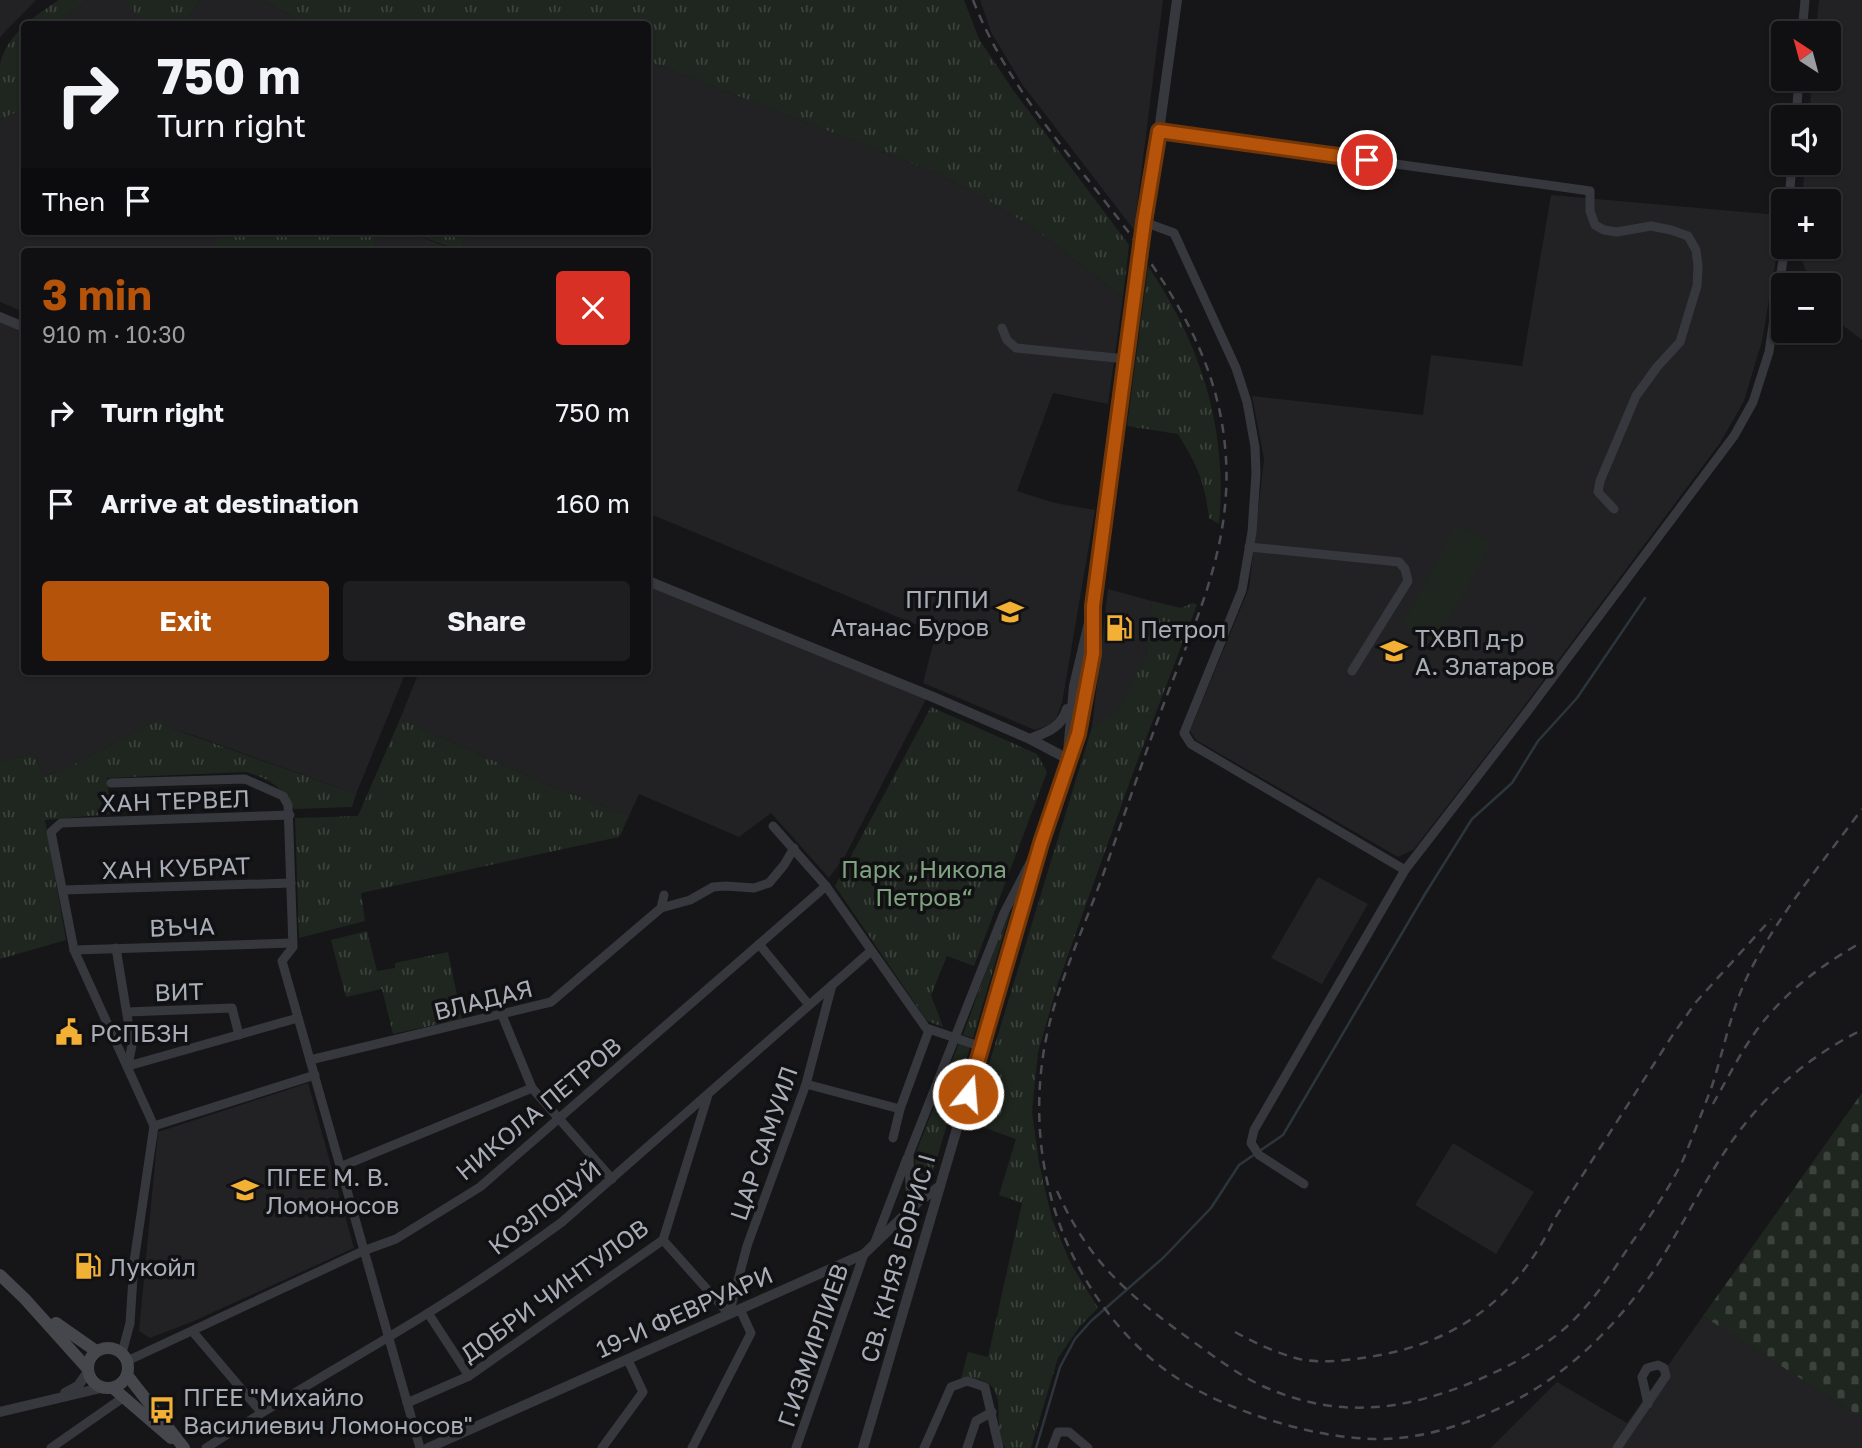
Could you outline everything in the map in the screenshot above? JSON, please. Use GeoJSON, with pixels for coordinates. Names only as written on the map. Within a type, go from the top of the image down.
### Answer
{"type":"FeatureCollection","features":[{"type":"Feature","properties":{"kind":"main road"},"geometry":{"type":"LineString","coordinates":[[0,1275],[25,1299],[87,1370],[94,1384],[124,1397],[183,1448]]}},
{"type":"Feature","properties":{"kind":"main road"},"geometry":{"type":"LineString","coordinates":[[25,1299],[96,1351]]}},
{"type":"Feature","properties":{"kind":"main road"},"geometry":{"type":"LineString","coordinates":[[87,1370],[89,1359],[102,1348],[113,1348],[125,1357],[127,1375],[183,1448]]}},
{"type":"Feature","properties":{"kind":"main road"},"geometry":{"type":"LineString","coordinates":[[107,1388],[122,1383],[127,1375]]}},
{"type":"Feature","properties":{"kind":"street","name":"СВ. КНЯЗ БОРИС I"},"geometry":{"type":"LineString","coordinates":[[1068,759],[1068,733],[1074,686],[1093,606],[1144,222],[1177,0]]}},
{"type":"Feature","properties":{"kind":"street"},"geometry":{"type":"LineString","coordinates":[[1803,21],[1805,0]]}},
{"type":"Feature","properties":{"kind":"street"},"geometry":{"type":"LineString","coordinates":[[1159,131],[1590,191],[1590,211],[1595,225],[1604,230],[1617,232],[1651,226],[1688,236],[1696,250],[1697,286],[1680,342],[1636,396],[1600,481],[1598,492],[1614,509]]}},
{"type":"Feature","properties":{"kind":"street"},"geometry":{"type":"LineString","coordinates":[[1144,222],[1174,233],[1236,368],[1247,402],[1255,447],[1256,473],[1250,547],[1242,590],[1184,733],[1191,744],[1405,870]]}},
{"type":"Feature","properties":{"kind":"street"},"geometry":{"type":"LineString","coordinates":[[1304,1184],[1259,1155],[1251,1143],[1254,1130],[1405,870],[1734,436],[1753,402],[1769,352],[1783,259]]}},
{"type":"Feature","properties":{"kind":"street"},"geometry":{"type":"LineString","coordinates":[[0,317],[21,326]]}},
{"type":"Feature","properties":{"kind":"street"},"geometry":{"type":"LineString","coordinates":[[1002,328],[1007,340],[1016,348],[1126,359]]}},
{"type":"Feature","properties":{"kind":"street"},"geometry":{"type":"LineString","coordinates":[[1250,547],[1399,562],[1405,569],[1408,581],[1352,671]]}},
{"type":"Feature","properties":{"kind":"street"},"geometry":{"type":"LineString","coordinates":[[651,582],[1030,739],[1068,759]]}},
{"type":"Feature","properties":{"kind":"street","name":"СВ. КНЯЗ БОРИС I"},"geometry":{"type":"LineString","coordinates":[[863,1448],[1041,843],[1078,734],[1093,654],[1093,606]]}},
{"type":"Feature","properties":{"kind":"street"},"geometry":{"type":"LineString","coordinates":[[1030,739],[1060,723],[1074,686]]}},
{"type":"Feature","properties":{"kind":"street"},"geometry":{"type":"LineString","coordinates":[[111,783],[245,779],[282,796],[290,815],[293,947],[282,961],[420,1448]]}},
{"type":"Feature","properties":{"kind":"street","name":"ХАН ТЕРВЕЛ"},"geometry":{"type":"LineString","coordinates":[[63,890],[51,832],[61,823],[290,815]]}},
{"type":"Feature","properties":{"kind":"street"},"geometry":{"type":"LineString","coordinates":[[773,826],[826,886],[929,1030],[982,1047]]}},
{"type":"Feature","properties":{"kind":"street"},"geometry":{"type":"LineString","coordinates":[[876,1242],[1004,913],[1041,843]]}},
{"type":"Feature","properties":{"kind":"street"},"geometry":{"type":"LineString","coordinates":[[664,895],[661,908],[690,900],[713,887],[754,888],[768,883],[784,865],[794,848]]}},
{"type":"Feature","properties":{"kind":"street","name":"ХАН КУБРАТ"},"geometry":{"type":"LineString","coordinates":[[63,890],[291,883]]}},
{"type":"Feature","properties":{"kind":"street","name":"НИКОЛА ПЕТРОВ"},"geometry":{"type":"LineString","coordinates":[[125,1357],[193,1332],[363,1251],[396,1239],[480,1187],[826,886]]}},
{"type":"Feature","properties":{"kind":"street"},"geometry":{"type":"LineString","coordinates":[[63,890],[74,950],[154,1126],[134,1262],[125,1357]]}},
{"type":"Feature","properties":{"kind":"street","name":"ВЛАДАЯ"},"geometry":{"type":"LineString","coordinates":[[310,1060],[551,1002],[661,908]]}},
{"type":"Feature","properties":{"kind":"street","name":"ВЪЧА"},"geometry":{"type":"LineString","coordinates":[[74,950],[292,943]]}},
{"type":"Feature","properties":{"kind":"street"},"geometry":{"type":"LineString","coordinates":[[759,944],[808,1005]]}},
{"type":"Feature","properties":{"kind":"street"},"geometry":{"type":"LineString","coordinates":[[117,948],[132,1045],[128,1066]]}},
{"type":"Feature","properties":{"kind":"street","name":"КОЗЛОДУЙ"},"geometry":{"type":"LineString","coordinates":[[206,1448],[261,1412],[428,1313],[507,1262],[562,1222],[871,950]]}},
{"type":"Feature","properties":{"kind":"street","name":"ЦАР САМУИЛ"},"geometry":{"type":"LineString","coordinates":[[692,1448],[751,1333],[735,1312],[747,1246],[806,1084],[833,984]]}},
{"type":"Feature","properties":{"kind":"street","name":"ВИТ"},"geometry":{"type":"LineString","coordinates":[[127,1012],[232,1008],[239,1035]]}},
{"type":"Feature","properties":{"kind":"street"},"geometry":{"type":"LineString","coordinates":[[502,1015],[532,1088],[612,1179]]}},
{"type":"Feature","properties":{"kind":"street"},"geometry":{"type":"LineString","coordinates":[[128,1066],[298,1018]]}},
{"type":"Feature","properties":{"kind":"street"},"geometry":{"type":"LineString","coordinates":[[893,1138],[900,1108],[929,1030]]}},
{"type":"Feature","properties":{"kind":"street"},"geometry":{"type":"LineString","coordinates":[[154,1126],[315,1075]]}},
{"type":"Feature","properties":{"kind":"street"},"geometry":{"type":"LineString","coordinates":[[806,1084],[900,1108]]}},
{"type":"Feature","properties":{"kind":"street"},"geometry":{"type":"LineString","coordinates":[[340,1167],[532,1088]]}},
{"type":"Feature","properties":{"kind":"street","name":"ДОБРИ ЧИНТУЛОВ"},"geometry":{"type":"LineString","coordinates":[[407,1403],[469,1376],[663,1240],[709,1094]]}},
{"type":"Feature","properties":{"kind":"street"},"geometry":{"type":"LineString","coordinates":[[909,1154],[910,1188],[918,1202]]}},
{"type":"Feature","properties":{"kind":"street","name":"19-И ФЕВРУАРИ"},"geometry":{"type":"LineString","coordinates":[[436,1446],[864,1254],[918,1202],[940,1186]]}},
{"type":"Feature","properties":{"kind":"street"},"geometry":{"type":"LineString","coordinates":[[663,1240],[735,1312]]}},
{"type":"Feature","properties":{"kind":"street","name":"Г.ИЗМИРЛИЕВ"},"geometry":{"type":"LineString","coordinates":[[796,1448],[864,1254]]}},
{"type":"Feature","properties":{"kind":"street"},"geometry":{"type":"LineString","coordinates":[[428,1313],[469,1376]]}},
{"type":"Feature","properties":{"kind":"street"},"geometry":{"type":"LineString","coordinates":[[193,1332],[261,1412]]}},
{"type":"Feature","properties":{"kind":"street"},"geometry":{"type":"LineString","coordinates":[[602,1448],[643,1392],[628,1360]]}},
{"type":"Feature","properties":{"kind":"street"},"geometry":{"type":"LineString","coordinates":[[59,1396],[78,1385],[87,1370]]}},
{"type":"Feature","properties":{"kind":"street"},"geometry":{"type":"LineString","coordinates":[[924,1448],[951,1387],[967,1381],[985,1387],[999,1448]]}},
{"type":"Feature","properties":{"kind":"street"},"geometry":{"type":"LineString","coordinates":[[0,1412],[59,1396],[107,1388]]}},
{"type":"Feature","properties":{"kind":"street"},"geometry":{"type":"LineString","coordinates":[[51,1448],[124,1397]]}},
{"type":"Feature","properties":{"kind":"street"},"geometry":{"type":"LineString","coordinates":[[1617,1448],[1648,1404]]}},
{"type":"Feature","properties":{"kind":"street"},"geometry":{"type":"LineString","coordinates":[[967,1448],[976,1421],[992,1412]]}},
{"type":"Feature","properties":{"kind":"street"},"geometry":{"type":"LineString","coordinates":[[1052,1448],[1058,1432],[1069,1432],[1088,1448]]}},
{"type":"Feature","properties":{"kind":"shaded area"},"geometry":{"type":"Polygon","coordinates":[[[0,0],[36,0],[0,37],[0,0]]]}},
{"type":"Feature","properties":{"kind":"shaded area"},"geometry":{"type":"Polygon","coordinates":[[[88,0],[125,0],[140,21],[59,21],[88,0]]]}},
{"type":"Feature","properties":{"kind":"shaded area"},"geometry":{"type":"Polygon","coordinates":[[[199,0],[262,0],[301,21],[186,21],[199,0]]]}},
{"type":"Feature","properties":{"kind":"shaded area"},"geometry":{"type":"Polygon","coordinates":[[[980,0],[1163,0],[1134,230],[1022,84],[991,32],[980,0]]]}},
{"type":"Feature","properties":{"kind":"shaded area"},"geometry":{"type":"Polygon","coordinates":[[[1819,0],[1862,0],[1862,340],[1841,324],[1841,273],[1807,273],[1801,259],[1841,259],[1841,189],[1803,189],[1804,175],[1841,175],[1841,105],[1810,105],[1811,91],[1841,91],[1841,21],[1817,21],[1819,0]]]}},
{"type":"Feature","properties":{"kind":"shaded area"},"geometry":{"type":"Polygon","coordinates":[[[651,62],[934,172],[983,197],[1032,227],[1123,297],[1108,404],[1053,393],[1017,491],[1055,503],[1095,510],[1062,703],[1056,719],[1035,730],[923,683],[936,633],[651,514],[651,248],[461,248],[466,235],[651,235],[651,62]]]}},
{"type":"Feature","properties":{"kind":"shaded area"},"geometry":{"type":"Polygon","coordinates":[[[21,110],[21,235],[218,235],[213,248],[21,248],[21,311],[0,302],[0,119],[21,110]]]}},
{"type":"Feature","properties":{"kind":"shaded area"},"geometry":{"type":"Polygon","coordinates":[[[1551,195],[1771,214],[1771,259],[1776,259],[1774,273],[1771,273],[1762,341],[1744,401],[1720,443],[1414,849],[1398,857],[1196,740],[1190,731],[1249,588],[1264,459],[1252,396],[1423,415],[1431,355],[1522,366],[1551,195]]]}},
{"type":"Feature","properties":{"kind":"shaded area"},"geometry":{"type":"Polygon","coordinates":[[[378,235],[417,235],[449,248],[373,248],[378,235]]]}},
{"type":"Feature","properties":{"kind":"shaded area"},"geometry":{"type":"Polygon","coordinates":[[[0,322],[21,330],[21,675],[405,675],[356,794],[198,737],[150,724],[71,766],[44,777],[34,754],[0,761],[0,322]]]}},
{"type":"Feature","properties":{"kind":"shaded area"},"geometry":{"type":"Polygon","coordinates":[[[651,587],[926,699],[845,856],[829,878],[771,813],[739,837],[639,794],[629,816],[546,784],[400,719],[418,675],[651,675],[651,587]]]}},
{"type":"Feature","properties":{"kind":"shaded area"},"geometry":{"type":"Polygon","coordinates":[[[1108,589],[1152,601],[1146,655],[1119,709],[1092,727],[1108,589]]]}},
{"type":"Feature","properties":{"kind":"shaded area"},"geometry":{"type":"Polygon","coordinates":[[[1318,877],[1368,904],[1322,984],[1271,958],[1318,877]]]}},
{"type":"Feature","properties":{"kind":"shaded area","name":"ПГЕЕ М. В. Ломоносов"},"geometry":{"type":"Polygon","coordinates":[[[308,1083],[354,1248],[194,1321],[150,1338],[139,1331],[158,1132],[308,1083]]]}},
{"type":"Feature","properties":{"kind":"shaded area"},"geometry":{"type":"Polygon","coordinates":[[[1453,1143],[1534,1192],[1496,1254],[1415,1205],[1453,1143]]]}},
{"type":"Feature","properties":{"kind":"shaded area"},"geometry":{"type":"Polygon","coordinates":[[[1703,1316],[1862,1418],[1862,1448],[1491,1448],[1557,1382],[1627,1423],[1703,1316]]]}},
{"type":"Feature","properties":{"kind":"green space"},"geometry":{"type":"Polygon","coordinates":[[[59,0],[88,0],[59,21],[30,21],[59,0]]]}},
{"type":"Feature","properties":{"kind":"green space"},"geometry":{"type":"Polygon","coordinates":[[[125,0],[199,0],[186,21],[140,21],[125,0]]]}},
{"type":"Feature","properties":{"kind":"green space"},"geometry":{"type":"Polygon","coordinates":[[[262,0],[964,0],[979,39],[1013,90],[1129,245],[1123,297],[1032,227],[983,197],[934,172],[651,62],[651,21],[301,21],[262,0]]]}},
{"type":"Feature","properties":{"kind":"green space"},"geometry":{"type":"Polygon","coordinates":[[[21,29],[21,110],[0,119],[0,64],[9,43],[21,29]]]}},
{"type":"Feature","properties":{"kind":"green space"},"geometry":{"type":"Polygon","coordinates":[[[218,235],[378,235],[373,248],[213,248],[218,235]]]}},
{"type":"Feature","properties":{"kind":"green space"},"geometry":{"type":"Polygon","coordinates":[[[418,235],[466,235],[461,248],[452,248],[418,235]]]}},
{"type":"Feature","properties":{"kind":"green space"},"geometry":{"type":"Polygon","coordinates":[[[1148,266],[1183,326],[1207,389],[1219,454],[1219,524],[1209,518],[1199,474],[1178,434],[1127,426],[1148,266]]]}},
{"type":"Feature","properties":{"kind":"green space"},"geometry":{"type":"Polygon","coordinates":[[[1457,525],[1492,542],[1436,643],[1402,625],[1457,525]]]}},
{"type":"Feature","properties":{"kind":"green space"},"geometry":{"type":"Polygon","coordinates":[[[1152,601],[1181,608],[1193,603],[1197,605],[1134,770],[1058,983],[1038,1052],[1032,1112],[1039,1163],[1052,1219],[1071,1264],[1098,1308],[1080,1326],[1058,1358],[1031,1448],[1006,1448],[1001,1438],[996,1393],[990,1385],[979,1379],[961,1378],[968,1352],[988,1357],[1022,1203],[999,1195],[1016,1139],[971,1123],[1092,727],[1119,709],[1146,655],[1152,601]]]}},
{"type":"Feature","properties":{"kind":"green space","name":"Парк „Никола Петров“"},"geometry":{"type":"Polygon","coordinates":[[[931,707],[1037,754],[1047,772],[974,966],[947,956],[931,995],[943,1027],[927,1021],[835,886],[931,707]]]}},
{"type":"Feature","properties":{"kind":"green space"},"geometry":{"type":"Polygon","coordinates":[[[400,719],[546,784],[629,816],[619,837],[361,893],[365,921],[299,938],[295,818],[358,816],[400,719]]]}},
{"type":"Feature","properties":{"kind":"green space"},"geometry":{"type":"Polygon","coordinates":[[[163,721],[165,726],[356,794],[352,807],[294,809],[274,785],[246,772],[107,778],[111,814],[45,820],[66,940],[0,959],[0,761],[34,754],[44,777],[71,766],[150,724],[163,721]]]}},
{"type":"Feature","properties":{"kind":"green space"},"geometry":{"type":"Polygon","coordinates":[[[1007,913],[1010,913],[973,1038],[963,1035],[1007,913]]]}},
{"type":"Feature","properties":{"kind":"green space"},"geometry":{"type":"Polygon","coordinates":[[[367,931],[377,971],[395,968],[395,963],[448,952],[462,1019],[393,1034],[382,989],[346,997],[331,940],[367,931]]]}},
{"type":"Feature","properties":{"kind":"green space"},"geometry":{"type":"Polygon","coordinates":[[[959,1043],[970,1047],[931,1178],[919,1190],[916,1186],[915,1155],[959,1043]]]}},
{"type":"Feature","properties":{"kind":"green space"},"geometry":{"type":"Polygon","coordinates":[[[1862,1093],[1862,1418],[1703,1316],[1862,1093]]]}},
{"type":"Feature","properties":{"kind":"waterway"},"geometry":{"type":"LineString","coordinates":[[1036,1448],[1060,1367],[1075,1339],[1091,1321],[1163,1258],[1211,1208],[1239,1165],[1283,1135],[1472,819],[1512,783],[1538,741],[1577,698],[1645,598]]}},
{"type":"Feature","properties":{"kind":"railway"},"geometry":{"type":"LineString","coordinates":[[973,0],[1001,58],[1036,112],[1154,268],[1187,323],[1212,382],[1225,446],[1225,511],[1212,571],[1193,630],[1054,1007],[1041,1075],[1041,1144],[1055,1212],[1083,1275],[1119,1327],[1165,1370],[1182,1382],[1246,1412],[1297,1428],[1349,1437],[1399,1438],[1434,1432],[1480,1417],[1537,1388],[1558,1374],[1596,1341],[1646,1282],[1708,1178],[1749,1119],[1773,1092],[1801,1068],[1862,1030]]}},
{"type":"Feature","properties":{"kind":"railway"},"geometry":{"type":"LineString","coordinates":[[1057,1191],[1084,1240],[1114,1278],[1172,1326],[1248,1379],[1267,1388],[1321,1404],[1374,1407],[1427,1398],[1491,1374],[1534,1351],[1573,1320],[1591,1301],[1657,1205],[1683,1160],[1712,1086],[1732,1016],[1748,975],[1787,910],[1862,809]]}},
{"type":"Feature","properties":{"kind":"railway"},"geometry":{"type":"LineString","coordinates":[[1235,1332],[1299,1359],[1339,1361],[1395,1352],[1425,1343],[1478,1314],[1522,1273],[1672,1036],[1696,1002],[1771,919]]}},
{"type":"Feature","properties":{"kind":"railway"},"geometry":{"type":"LineString","coordinates":[[1713,1104],[1753,1036],[1778,1005],[1812,975],[1862,942]]}},
{"type":"Feature","properties":{"kind":"place","name":"ПГЛПИ Атанас Буров"},"geometry":{"type":"Point","coordinates":[1010,612]}},
{"type":"Feature","properties":{"kind":"place","name":"Петрол"},"geometry":{"type":"Point","coordinates":[1119,628]}},
{"type":"Feature","properties":{"kind":"place","name":"ТХВП д-р А. Златаров"},"geometry":{"type":"Point","coordinates":[1394,651]}},
{"type":"Feature","properties":{"kind":"place","name":"РСПБЗН"},"geometry":{"type":"Point","coordinates":[69,1032]}},
{"type":"Feature","properties":{"kind":"place","name":"ПГЕЕ М. В. Ломоносов"},"geometry":{"type":"Point","coordinates":[245,1190]}},
{"type":"Feature","properties":{"kind":"place","name":"Лукойл"},"geometry":{"type":"Point","coordinates":[88,1266]}},
{"type":"Feature","properties":{"kind":"place","name":"ПГЕЕ \"Михайло Василиевич Ломоносов\""},"geometry":{"type":"Point","coordinates":[162,1410]}},
{"type":"Feature","properties":{"kind":"route"},"geometry":{"type":"LineString","coordinates":[[968,1094],[1041,843],[1078,734],[1093,654],[1093,606],[1144,222],[1159,131],[1367,160]]}}]}
